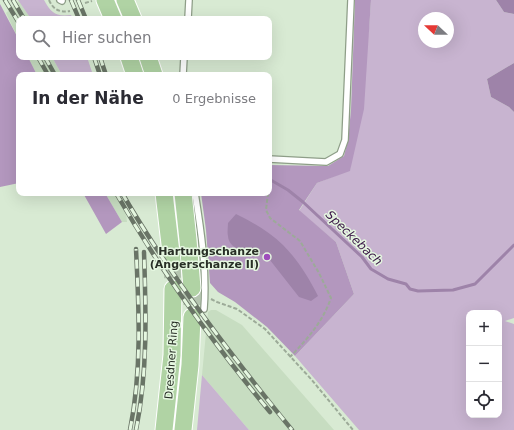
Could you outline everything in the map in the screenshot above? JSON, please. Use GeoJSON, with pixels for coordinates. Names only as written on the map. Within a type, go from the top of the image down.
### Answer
{"type":"FeatureCollection","features":[{"type":"Feature","properties":{"kind":"main road"},"geometry":{"type":"LineString","coordinates":[[105,0],[112,16]]}},
{"type":"Feature","properties":{"kind":"main road"},"geometry":{"type":"LineString","coordinates":[[125,0],[132,16]]}},
{"type":"Feature","properties":{"kind":"main road"},"geometry":{"type":"LineString","coordinates":[[130,60],[134,72]]}},
{"type":"Feature","properties":{"kind":"main road"},"geometry":{"type":"LineString","coordinates":[[149,60],[153,72]]}},
{"type":"Feature","properties":{"kind":"main road"},"geometry":{"type":"LineString","coordinates":[[164,196],[172,261]]}},
{"type":"Feature","properties":{"kind":"main road"},"geometry":{"type":"LineString","coordinates":[[183,196],[198,292]]}},
{"type":"Feature","properties":{"kind":"main road","name":"Dresdner Ring"},"geometry":{"type":"LineString","coordinates":[[164,430],[172,355],[173,289]]}},
{"type":"Feature","properties":{"kind":"main road","name":"Dresdner Ring"},"geometry":{"type":"LineString","coordinates":[[183,430],[198,313]]}},
{"type":"Feature","properties":{"kind":"lane"},"geometry":{"type":"LineString","coordinates":[[188,16],[189,0]]}},
{"type":"Feature","properties":{"kind":"lane"},"geometry":{"type":"LineString","coordinates":[[272,159],[326,162],[340,154],[345,140],[351,0]]}},
{"type":"Feature","properties":{"kind":"lane"},"geometry":{"type":"LineString","coordinates":[[183,72],[184,60]]}},
{"type":"Feature","properties":{"kind":"lane"},"geometry":{"type":"LineString","coordinates":[[195,196],[202,253],[198,292],[198,313]]}},
{"type":"Feature","properties":{"kind":"path"},"geometry":{"type":"LineString","coordinates":[[85,3],[93,0]]}},
{"type":"Feature","properties":{"kind":"path"},"geometry":{"type":"LineString","coordinates":[[268,196],[266,210],[270,218],[300,241],[319,273],[331,298],[326,313],[290,357]]}},
{"type":"Feature","properties":{"kind":"path"},"geometry":{"type":"LineString","coordinates":[[198,292],[217,302],[237,309],[265,329],[311,379],[353,430]]}},
{"type":"Feature","properties":{"kind":"shaded area"},"geometry":{"type":"Polygon","coordinates":[[[18,0],[44,0],[54,13],[58,15],[72,16],[29,16],[18,0]]]}},
{"type":"Feature","properties":{"kind":"shaded area"},"geometry":{"type":"Polygon","coordinates":[[[355,0],[371,0],[364,109],[350,171],[317,183],[299,210],[336,242],[354,294],[295,356],[267,327],[235,302],[218,292],[210,283],[206,230],[201,196],[272,196],[272,165],[328,166],[344,156],[348,140],[351,110],[355,0]]]}},
{"type":"Feature","properties":{"kind":"shaded area"},"geometry":{"type":"Polygon","coordinates":[[[371,0],[496,0],[504,12],[514,14],[514,63],[487,79],[491,97],[509,107],[514,112],[514,318],[505,321],[514,324],[514,430],[359,430],[295,356],[354,294],[336,242],[299,211],[317,183],[350,170],[369,28],[371,0]]]}},
{"type":"Feature","properties":{"kind":"shaded area"},"geometry":{"type":"Polygon","coordinates":[[[496,0],[514,0],[514,14],[504,12],[496,0]]]}},
{"type":"Feature","properties":{"kind":"shaded area"},"geometry":{"type":"Polygon","coordinates":[[[19,1],[29,16],[16,16],[16,34],[6,13],[19,1]]]}},
{"type":"Feature","properties":{"kind":"shaded area"},"geometry":{"type":"Polygon","coordinates":[[[0,4],[16,34],[16,60],[30,60],[36,72],[16,72],[16,184],[0,187],[0,4]]]}},
{"type":"Feature","properties":{"kind":"shaded area"},"geometry":{"type":"Polygon","coordinates":[[[30,60],[54,60],[60,72],[36,72],[30,60]]]}},
{"type":"Feature","properties":{"kind":"shaded area"},"geometry":{"type":"Polygon","coordinates":[[[54,60],[88,60],[92,72],[60,72],[54,60]]]}},
{"type":"Feature","properties":{"kind":"shaded area"},"geometry":{"type":"Polygon","coordinates":[[[514,63],[514,112],[509,107],[491,97],[487,79],[514,63]]]}},
{"type":"Feature","properties":{"kind":"shaded area"},"geometry":{"type":"Polygon","coordinates":[[[85,196],[107,196],[122,222],[106,234],[85,196]]]}},
{"type":"Feature","properties":{"kind":"shaded area"},"geometry":{"type":"Polygon","coordinates":[[[107,196],[124,196],[127,222],[122,222],[107,196]]]}},
{"type":"Feature","properties":{"kind":"shaded area"},"geometry":{"type":"Polygon","coordinates":[[[236,214],[267,232],[283,245],[303,269],[318,296],[311,301],[299,297],[266,255],[242,251],[237,249],[229,241],[228,223],[236,214]]]}},
{"type":"Feature","properties":{"kind":"shaded area"},"geometry":{"type":"Polygon","coordinates":[[[211,310],[216,310],[242,325],[334,430],[249,430],[202,375],[208,312],[211,310]]]}},
{"type":"Feature","properties":{"kind":"shaded area"},"geometry":{"type":"Polygon","coordinates":[[[202,375],[249,430],[197,430],[202,375]]]}},
{"type":"Feature","properties":{"kind":"waterway","name":"Speckebach"},"geometry":{"type":"LineString","coordinates":[[272,181],[288,190],[303,202],[362,257],[371,269],[388,279],[406,284],[410,289],[418,291],[453,290],[475,284],[514,245]]}},
{"type":"Feature","properties":{"kind":"tunnel"},"geometry":{"type":"LineString","coordinates":[[172,261],[173,289]]}},
{"type":"Feature","properties":{"kind":"tunnel"},"geometry":{"type":"LineString","coordinates":[[192,288],[192,317]]}},
{"type":"Feature","properties":{"kind":"railway"},"geometry":{"type":"LineString","coordinates":[[5,0],[16,18]]}},
{"type":"Feature","properties":{"kind":"railway"},"geometry":{"type":"LineString","coordinates":[[13,0],[22,16]]}},
{"type":"Feature","properties":{"kind":"railway"},"geometry":{"type":"LineString","coordinates":[[71,0],[78,16]]}},
{"type":"Feature","properties":{"kind":"railway"},"geometry":{"type":"LineString","coordinates":[[78,0],[85,16]]}},
{"type":"Feature","properties":{"kind":"railway"},"geometry":{"type":"LineString","coordinates":[[40,60],[46,72]]}},
{"type":"Feature","properties":{"kind":"railway"},"geometry":{"type":"LineString","coordinates":[[47,60],[53,72]]}},
{"type":"Feature","properties":{"kind":"railway"},"geometry":{"type":"LineString","coordinates":[[95,60],[99,72]]}},
{"type":"Feature","properties":{"kind":"railway"},"geometry":{"type":"LineString","coordinates":[[101,60],[105,72]]}},
{"type":"Feature","properties":{"kind":"railway"},"geometry":{"type":"LineString","coordinates":[[118,196],[188,306],[228,360],[270,412]]}},
{"type":"Feature","properties":{"kind":"railway"},"geometry":{"type":"LineString","coordinates":[[124,196],[161,255],[202,315],[292,430]]}},
{"type":"Feature","properties":{"kind":"railway"},"geometry":{"type":"LineString","coordinates":[[130,430],[134,407],[139,340],[136,249]]}},
{"type":"Feature","properties":{"kind":"railway"},"geometry":{"type":"LineString","coordinates":[[136,430],[143,386],[144,364],[146,319],[144,252]]}},
{"type":"Feature","properties":{"kind":"place","name":"Hartungschanze (Angerschanze II)"},"geometry":{"type":"Point","coordinates":[267,257]}}]}
